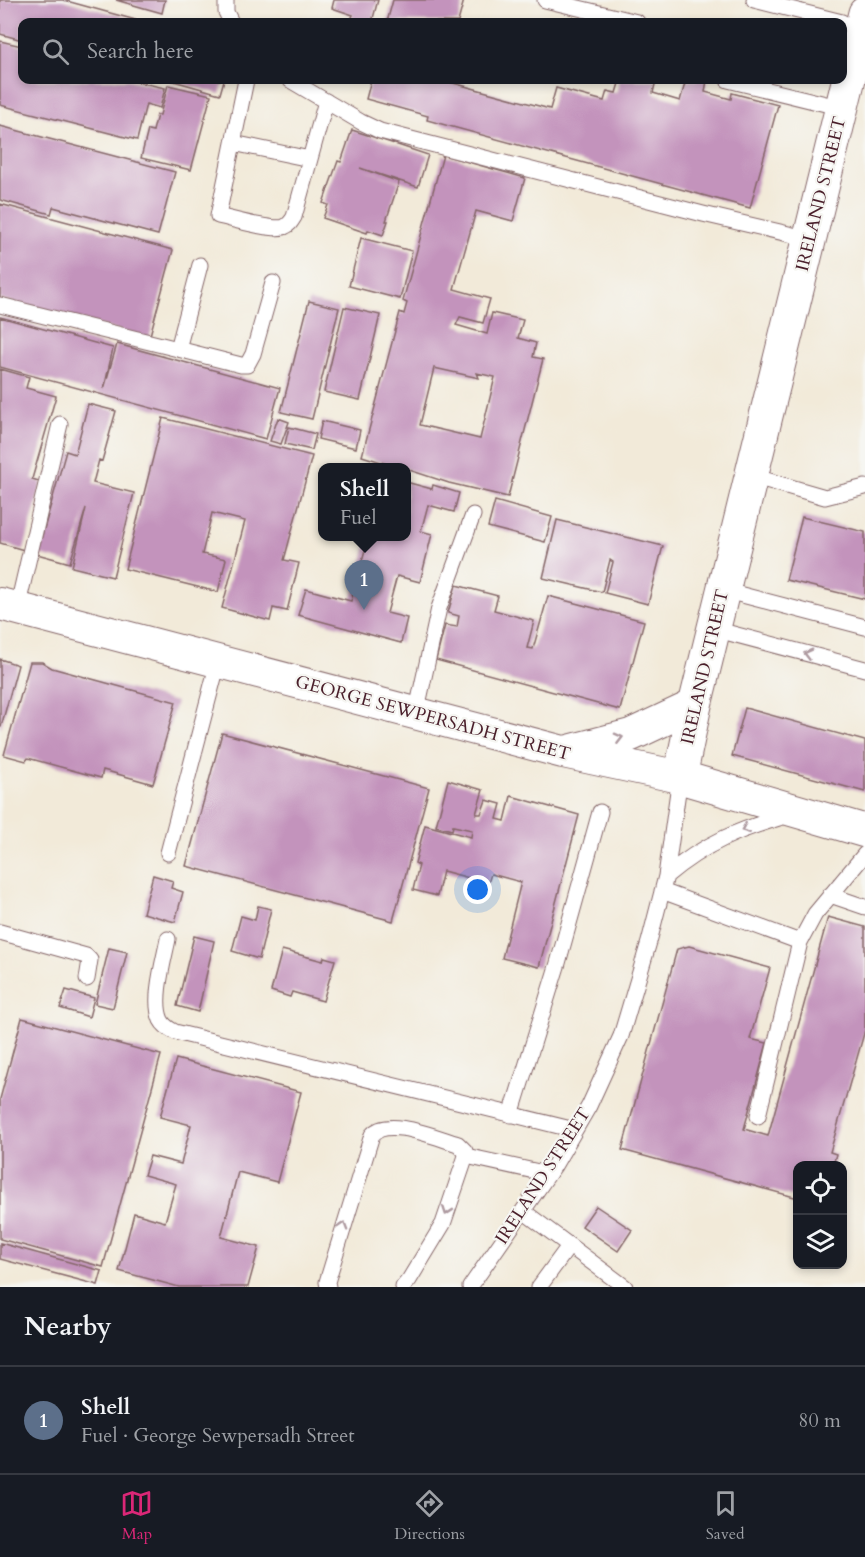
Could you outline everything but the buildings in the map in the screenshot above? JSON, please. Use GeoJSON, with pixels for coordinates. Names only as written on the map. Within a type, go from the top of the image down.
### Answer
{"type":"FeatureCollection","features":[{"type":"Feature","properties":{"kind":"street","name":"IRELAND STREET"},"geometry":{"type":"LineString","coordinates":[[680,777],[723,590],[852,75],[853,21]]}},
{"type":"Feature","properties":{"kind":"street","name":"GEORGE SEWPERSADH STREET"},"geometry":{"type":"LineString","coordinates":[[8,607],[563,752],[680,777],[865,831]]}},
{"type":"Feature","properties":{"kind":"street"},"geometry":{"type":"LineString","coordinates":[[563,752],[632,735],[695,705]]}},
{"type":"Feature","properties":{"kind":"lane"},"geometry":{"type":"LineString","coordinates":[[226,0],[226,12],[229,18]]}},
{"type":"Feature","properties":{"kind":"lane"},"geometry":{"type":"LineString","coordinates":[[545,0],[620,18]]}},
{"type":"Feature","properties":{"kind":"lane"},"geometry":{"type":"LineString","coordinates":[[754,0],[839,18]]}},
{"type":"Feature","properties":{"kind":"lane"},"geometry":{"type":"LineString","coordinates":[[245,84],[218,216],[275,228],[286,226],[294,217],[326,100]]}},
{"type":"Feature","properties":{"kind":"lane"},"geometry":{"type":"LineString","coordinates":[[297,84],[361,122],[380,130],[703,214],[810,239]]}},
{"type":"Feature","properties":{"kind":"lane"},"geometry":{"type":"LineString","coordinates":[[744,84],[842,108]]}},
{"type":"Feature","properties":{"kind":"lane"},"geometry":{"type":"LineString","coordinates":[[233,142],[310,159]]}},
{"type":"Feature","properties":{"kind":"lane"},"geometry":{"type":"LineString","coordinates":[[178,349],[200,265]]}},
{"type":"Feature","properties":{"kind":"lane"},"geometry":{"type":"LineString","coordinates":[[0,305],[241,365],[248,364],[253,354],[273,283]]}},
{"type":"Feature","properties":{"kind":"lane"},"geometry":{"type":"LineString","coordinates":[[8,607],[60,424]]}},
{"type":"Feature","properties":{"kind":"lane"},"geometry":{"type":"LineString","coordinates":[[752,476],[825,497],[865,487]]}},
{"type":"Feature","properties":{"kind":"lane"},"geometry":{"type":"LineString","coordinates":[[416,714],[439,608],[473,515]]}},
{"type":"Feature","properties":{"kind":"lane"},"geometry":{"type":"LineString","coordinates":[[723,590],[865,627]]}},
{"type":"Feature","properties":{"kind":"lane"},"geometry":{"type":"LineString","coordinates":[[714,629],[865,669]]}},
{"type":"Feature","properties":{"kind":"lane"},"geometry":{"type":"LineString","coordinates":[[168,852],[218,662]]}},
{"type":"Feature","properties":{"kind":"lane","name":"IRELAND STREET"},"geometry":{"type":"LineString","coordinates":[[470,1287],[548,1174],[575,1130],[589,1106],[621,1036],[664,883],[680,777]]}},
{"type":"Feature","properties":{"kind":"lane"},"geometry":{"type":"LineString","coordinates":[[511,1115],[558,963],[600,812]]}},
{"type":"Feature","properties":{"kind":"lane"},"geometry":{"type":"LineString","coordinates":[[800,812],[747,827],[705,847],[664,883],[800,942]]}},
{"type":"Feature","properties":{"kind":"lane"},"geometry":{"type":"LineString","coordinates":[[758,1116],[800,942],[815,914],[865,854]]}},
{"type":"Feature","properties":{"kind":"lane"},"geometry":{"type":"LineString","coordinates":[[830,895],[865,907]]}},
{"type":"Feature","properties":{"kind":"lane"},"geometry":{"type":"LineString","coordinates":[[0,932],[86,956],[91,964],[87,979]]}},
{"type":"Feature","properties":{"kind":"lane"},"geometry":{"type":"LineString","coordinates":[[168,939],[159,991],[159,1005],[160,1018],[165,1027],[175,1032],[575,1130]]}},
{"type":"Feature","properties":{"kind":"lane"},"geometry":{"type":"LineString","coordinates":[[328,1287],[327,1282],[339,1239],[372,1135],[377,1129],[385,1126],[399,1127],[458,1144],[465,1151],[466,1156],[443,1224],[403,1287]]}},
{"type":"Feature","properties":{"kind":"lane"},"geometry":{"type":"LineString","coordinates":[[466,1156],[548,1174]]}},
{"type":"Feature","properties":{"kind":"lane"},"geometry":{"type":"LineString","coordinates":[[523,1211],[625,1287]]}},
{"type":"Feature","properties":{"kind":"lane"},"geometry":{"type":"LineString","coordinates":[[539,1287],[569,1246]]}},
{"type":"Feature","properties":{"kind":"place","name":"Shell"},"geometry":{"type":"Point","coordinates":[364,610]}}]}
